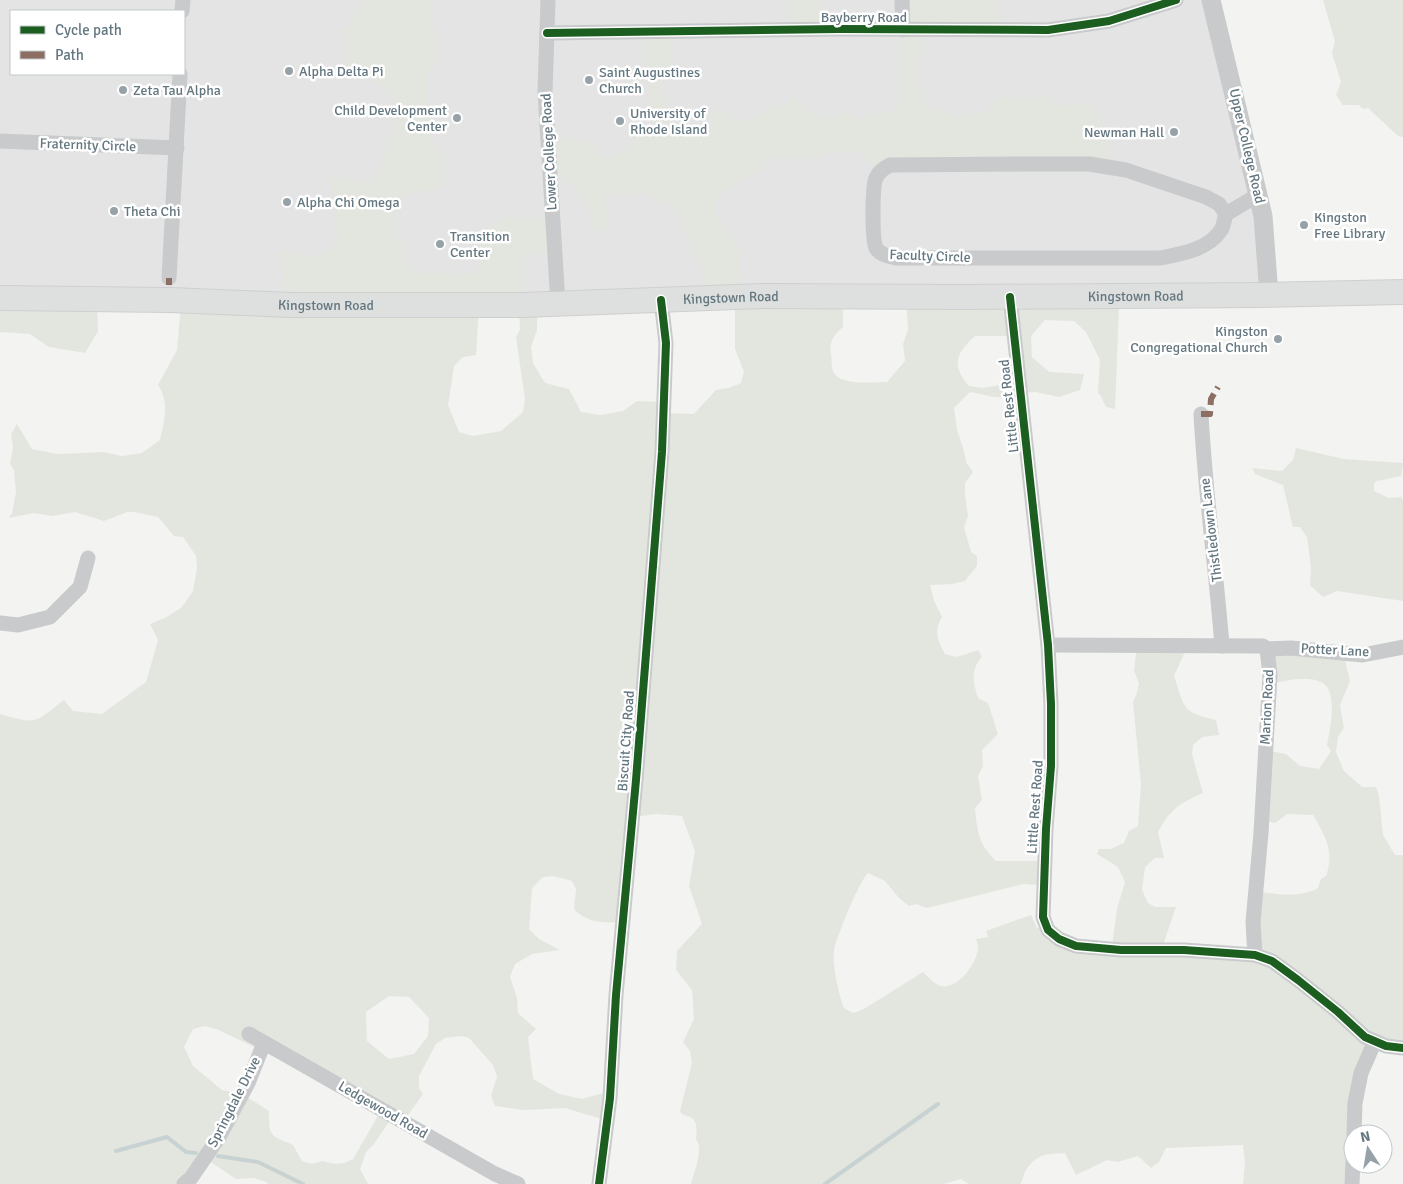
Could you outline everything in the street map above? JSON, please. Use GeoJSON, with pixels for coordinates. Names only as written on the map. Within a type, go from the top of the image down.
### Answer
{"type":"FeatureCollection","features":[{"type":"Feature","properties":{"kind":"main road","name":"Kingstown Road"},"geometry":{"type":"LineString","coordinates":[[0,298],[170,300],[293,305],[558,304],[763,296],[1010,297],[1403,292]]}},
{"type":"Feature","properties":{"kind":"street","name":"Lower College Road"},"geometry":{"type":"LineString","coordinates":[[548,0],[545,92],[558,304]]}},
{"type":"Feature","properties":{"kind":"street"},"geometry":{"type":"LineString","coordinates":[[902,0],[903,30]]}},
{"type":"Feature","properties":{"kind":"street","name":"Bayberry Road"},"geometry":{"type":"LineString","coordinates":[[547,33],[840,29],[1048,30],[1109,21],[1176,0]]}},
{"type":"Feature","properties":{"kind":"street","name":"Upper College Road"},"geometry":{"type":"LineString","coordinates":[[1211,0],[1263,216],[1269,295]]}},
{"type":"Feature","properties":{"kind":"street"},"geometry":{"type":"LineString","coordinates":[[169,278],[180,75]]}},
{"type":"Feature","properties":{"kind":"street","name":"Fraternity Circle"},"geometry":{"type":"LineString","coordinates":[[0,141],[176,148]]}},
{"type":"Feature","properties":{"kind":"street","name":"Faculty Circle"},"geometry":{"type":"LineString","coordinates":[[1089,164],[1126,170],[1206,197],[1219,204],[1226,214],[1221,229],[1210,241],[1200,248],[1160,258],[896,258],[883,255],[876,249],[874,239],[874,184],[882,169],[890,165],[1089,164]]}},
{"type":"Feature","properties":{"kind":"street"},"geometry":{"type":"LineString","coordinates":[[1226,214],[1258,195]]}},
{"type":"Feature","properties":{"kind":"street","name":"Little Rest Road"},"geometry":{"type":"LineString","coordinates":[[1010,297],[1048,645],[1051,704],[1051,766],[1043,917],[1048,930],[1059,940],[1076,946],[1121,950],[1184,950],[1255,955],[1272,961],[1338,1012],[1365,1037],[1386,1046],[1403,1048]]}},
{"type":"Feature","properties":{"kind":"street","name":"Biscuit City Road"},"geometry":{"type":"LineString","coordinates":[[599,1184],[610,1098],[617,986],[636,780],[662,452],[666,343],[661,300]]}},
{"type":"Feature","properties":{"kind":"street","name":"Thistledown Lane"},"geometry":{"type":"LineString","coordinates":[[1201,414],[1204,473],[1217,580],[1222,646]]}},
{"type":"Feature","properties":{"kind":"street"},"geometry":{"type":"LineString","coordinates":[[0,623],[18,625],[50,617],[80,587],[88,558]]}},
{"type":"Feature","properties":{"kind":"street","name":"Marion Road"},"geometry":{"type":"LineString","coordinates":[[1048,645],[1263,646],[1267,649],[1270,675],[1261,833],[1253,922],[1255,955]]}},
{"type":"Feature","properties":{"kind":"street","name":"Potter Lane"},"geometry":{"type":"LineString","coordinates":[[1267,649],[1291,648],[1364,655],[1403,648]]}},
{"type":"Feature","properties":{"kind":"street","name":"Ledgewood Road"},"geometry":{"type":"LineString","coordinates":[[250,1034],[495,1174],[518,1184]]}},
{"type":"Feature","properties":{"kind":"street"},"geometry":{"type":"LineString","coordinates":[[1354,1124],[1355,1103],[1361,1073],[1375,1041]]}},
{"type":"Feature","properties":{"kind":"street","name":"Springdale Drive"},"geometry":{"type":"LineString","coordinates":[[184,1184],[191,1178],[219,1137],[248,1082],[264,1043]]}},
{"type":"Feature","properties":{"kind":"shaded area","name":"University of Rhode Island"},"geometry":{"type":"Polygon","coordinates":[[[0,0],[1211,0],[1269,295],[764,298],[0,298],[0,0]]]}},
{"type":"Feature","properties":{"kind":"shaded area"},"geometry":{"type":"Polygon","coordinates":[[[362,0],[430,0],[434,28],[435,63],[427,71],[428,121],[434,144],[442,155],[442,190],[416,191],[400,198],[394,230],[399,241],[404,245],[407,265],[415,273],[471,274],[480,266],[480,243],[489,234],[490,223],[507,216],[522,221],[551,216],[553,250],[526,258],[520,273],[521,305],[537,307],[537,330],[531,347],[533,363],[545,383],[569,389],[581,412],[600,415],[623,411],[637,401],[661,402],[663,413],[694,414],[716,390],[729,388],[741,383],[744,372],[735,349],[735,306],[703,301],[702,269],[689,238],[684,232],[680,212],[675,205],[658,201],[649,193],[603,196],[608,214],[607,229],[592,229],[590,212],[585,200],[577,189],[549,163],[547,140],[593,142],[599,154],[610,158],[631,150],[638,134],[654,132],[648,90],[650,84],[644,59],[645,37],[663,36],[673,41],[672,72],[660,82],[672,136],[711,130],[712,112],[726,109],[729,121],[749,121],[765,110],[785,106],[793,95],[808,112],[831,118],[847,110],[853,117],[859,118],[893,110],[904,100],[903,0],[997,0],[999,32],[920,36],[920,57],[916,70],[921,98],[931,109],[947,110],[958,117],[984,112],[992,107],[996,97],[1031,101],[1044,94],[1053,106],[1087,103],[1107,128],[1110,139],[1108,167],[893,167],[880,176],[860,150],[844,153],[833,150],[815,158],[800,155],[769,159],[762,164],[760,171],[746,174],[716,199],[716,216],[738,244],[742,300],[843,299],[843,327],[832,339],[832,367],[838,377],[851,382],[887,382],[905,361],[903,344],[908,329],[906,299],[1119,307],[1115,409],[1106,407],[1098,393],[1100,360],[1086,332],[1074,321],[1045,320],[1031,336],[1032,357],[1049,372],[1084,374],[1080,390],[1059,397],[1036,392],[1020,393],[1019,398],[994,397],[970,392],[954,408],[957,430],[966,462],[973,472],[965,483],[968,516],[964,527],[971,552],[977,556],[977,566],[965,581],[952,584],[930,585],[934,601],[942,617],[937,632],[945,654],[957,657],[978,650],[982,657],[974,671],[975,687],[978,698],[988,703],[998,734],[982,750],[983,766],[978,776],[982,800],[975,808],[982,843],[996,861],[1043,861],[1037,885],[1023,884],[927,908],[916,904],[909,906],[899,898],[885,881],[868,873],[854,898],[835,945],[834,964],[838,988],[844,1008],[853,1013],[864,1009],[923,972],[941,986],[954,984],[966,974],[975,960],[978,947],[976,939],[988,937],[986,931],[1031,915],[1037,928],[1045,927],[1056,936],[1112,947],[1117,909],[1125,882],[1118,867],[1097,854],[1099,849],[1111,849],[1124,843],[1129,831],[1138,826],[1141,784],[1133,702],[1139,683],[1134,671],[1137,645],[1188,645],[1174,676],[1180,695],[1190,711],[1216,720],[1219,735],[1202,737],[1193,745],[1192,754],[1203,793],[1176,808],[1167,817],[1158,832],[1164,858],[1155,858],[1145,867],[1142,890],[1148,903],[1155,907],[1176,907],[1162,948],[1251,954],[1256,892],[1295,894],[1310,891],[1318,888],[1321,879],[1326,876],[1329,867],[1329,851],[1325,837],[1313,815],[1287,814],[1275,823],[1261,820],[1265,750],[1286,754],[1300,766],[1319,769],[1331,751],[1327,745],[1332,701],[1327,686],[1321,682],[1309,679],[1296,679],[1270,684],[1267,648],[1343,652],[1350,681],[1340,705],[1344,728],[1338,737],[1336,752],[1344,771],[1362,787],[1376,787],[1379,796],[1383,835],[1395,855],[1403,855],[1403,1047],[1377,1042],[1354,1101],[1353,1124],[1343,1124],[1343,1174],[1350,1174],[1350,1184],[1243,1184],[1245,1162],[1243,1145],[1166,1148],[1159,1162],[1151,1168],[1138,1156],[1118,1162],[1107,1160],[1076,1175],[1065,1153],[1048,1154],[1039,1157],[1030,1164],[1020,1184],[969,1184],[961,1179],[944,1184],[691,1184],[699,1154],[696,1125],[694,1120],[680,1111],[692,1063],[690,1051],[683,1042],[694,1019],[692,990],[676,970],[677,951],[702,924],[689,886],[695,851],[682,816],[657,814],[633,817],[620,922],[601,922],[584,917],[574,909],[576,889],[572,881],[553,876],[543,877],[532,888],[529,929],[539,939],[560,950],[532,954],[515,964],[510,977],[517,998],[518,1013],[536,1029],[528,1037],[533,1079],[559,1094],[582,1099],[610,1091],[605,1120],[565,1108],[524,1110],[495,1106],[491,1096],[497,1077],[493,1065],[469,1038],[462,1036],[445,1038],[436,1044],[419,1076],[419,1088],[423,1094],[406,1118],[393,1116],[374,1144],[366,1152],[360,1169],[368,1184],[268,1184],[254,1178],[236,1179],[205,1158],[183,1184],[0,1184],[0,714],[22,720],[35,720],[64,700],[73,711],[102,714],[146,682],[158,640],[150,624],[165,618],[182,607],[193,591],[197,568],[196,556],[183,537],[174,536],[158,517],[127,512],[104,521],[75,512],[53,516],[34,513],[8,518],[12,514],[16,492],[14,470],[10,464],[13,448],[11,434],[17,424],[32,449],[58,454],[104,452],[122,456],[142,453],[160,440],[165,405],[162,391],[158,385],[177,350],[181,305],[280,307],[284,277],[279,249],[307,256],[324,253],[330,248],[338,238],[330,176],[373,183],[393,136],[398,101],[363,71],[348,72],[344,30],[350,27],[362,0]],[[519,308],[479,309],[476,355],[463,357],[454,366],[448,405],[459,432],[473,436],[501,431],[523,412],[525,399],[516,337],[520,330],[519,308]],[[975,336],[964,348],[958,360],[960,372],[969,386],[983,388],[1017,382],[1008,336],[975,336]],[[389,996],[366,1012],[367,1041],[389,1059],[414,1054],[428,1036],[429,1018],[409,997],[389,996]],[[205,1026],[193,1029],[184,1047],[193,1066],[222,1090],[242,1094],[269,1111],[272,1134],[293,1145],[302,1161],[312,1164],[322,1161],[335,1164],[353,1159],[382,1109],[219,1030],[205,1026]]]}},
{"type":"Feature","properties":{"kind":"shaded area"},"geometry":{"type":"Polygon","coordinates":[[[788,0],[821,0],[824,32],[793,33],[788,0]]]}},
{"type":"Feature","properties":{"kind":"shaded area"},"geometry":{"type":"Polygon","coordinates":[[[1323,0],[1403,0],[1403,137],[1398,136],[1368,108],[1363,109],[1359,105],[1343,105],[1336,95],[1341,82],[1332,53],[1335,41],[1323,0]]]}},
{"type":"Feature","properties":{"kind":"shaded area"},"geometry":{"type":"Polygon","coordinates":[[[0,299],[97,304],[98,331],[85,353],[49,347],[30,334],[0,333],[0,299]]]}},
{"type":"Feature","properties":{"kind":"shaded area"},"geometry":{"type":"Polygon","coordinates":[[[1296,448],[1344,459],[1403,463],[1401,476],[1377,481],[1374,483],[1374,491],[1389,498],[1401,497],[1403,500],[1403,601],[1337,591],[1323,597],[1310,585],[1311,567],[1307,537],[1300,527],[1293,527],[1283,485],[1255,474],[1252,468],[1282,471],[1293,460],[1296,448]]]}},
{"type":"Feature","properties":{"kind":"waterway"},"geometry":{"type":"LineString","coordinates":[[825,1184],[938,1104]]}},
{"type":"Feature","properties":{"kind":"waterway"},"geometry":{"type":"LineString","coordinates":[[116,1151],[167,1137],[186,1152],[196,1153]]}},
{"type":"Feature","properties":{"kind":"waterway"},"geometry":{"type":"LineString","coordinates":[[218,1156],[258,1162],[303,1184]]}},
{"type":"Feature","properties":{"kind":"marked path"},"geometry":{"type":"LineString","coordinates":[[169,278],[169,285]]}},
{"type":"Feature","properties":{"kind":"marked path"},"geometry":{"type":"LineString","coordinates":[[1201,414],[1210,414],[1211,399],[1218,387]]}},
{"type":"Feature","properties":{"kind":"cycle path"},"geometry":{"type":"LineString","coordinates":[[547,33],[840,29],[1048,30],[1109,21],[1176,0]]}},
{"type":"Feature","properties":{"kind":"cycle path"},"geometry":{"type":"LineString","coordinates":[[1010,297],[1048,645],[1051,704],[1051,766],[1046,829],[1043,917],[1048,930],[1059,939],[1076,946],[1121,950],[1184,950],[1255,955],[1272,961],[1298,980],[1338,1012],[1365,1037],[1386,1046],[1403,1048]]}},
{"type":"Feature","properties":{"kind":"cycle path"},"geometry":{"type":"LineString","coordinates":[[599,1184],[610,1098],[616,995],[636,780],[662,452],[666,343],[661,300]]}},
{"type":"Feature","properties":{"kind":"place","name":"Alpha Delta Pi"},"geometry":{"type":"Point","coordinates":[289,71]}},
{"type":"Feature","properties":{"kind":"place","name":"Saint Augustines Church"},"geometry":{"type":"Point","coordinates":[589,80]}},
{"type":"Feature","properties":{"kind":"place","name":"Zeta Tau Alpha"},"geometry":{"type":"Point","coordinates":[123,90]}},
{"type":"Feature","properties":{"kind":"place","name":"Child Development Center"},"geometry":{"type":"Point","coordinates":[457,118]}},
{"type":"Feature","properties":{"kind":"place","name":"University of Rhode Island"},"geometry":{"type":"Point","coordinates":[620,121]}},
{"type":"Feature","properties":{"kind":"place","name":"Newman Hall"},"geometry":{"type":"Point","coordinates":[1174,132]}},
{"type":"Feature","properties":{"kind":"place","name":"Alpha Chi Omega"},"geometry":{"type":"Point","coordinates":[287,202]}},
{"type":"Feature","properties":{"kind":"place","name":"Theta Chi"},"geometry":{"type":"Point","coordinates":[114,211]}},
{"type":"Feature","properties":{"kind":"place","name":"Kingston Free Library"},"geometry":{"type":"Point","coordinates":[1304,225]}},
{"type":"Feature","properties":{"kind":"place","name":"Transition Center"},"geometry":{"type":"Point","coordinates":[440,244]}},
{"type":"Feature","properties":{"kind":"place","name":"Kingston Congregational Church"},"geometry":{"type":"Point","coordinates":[1278,339]}}]}
